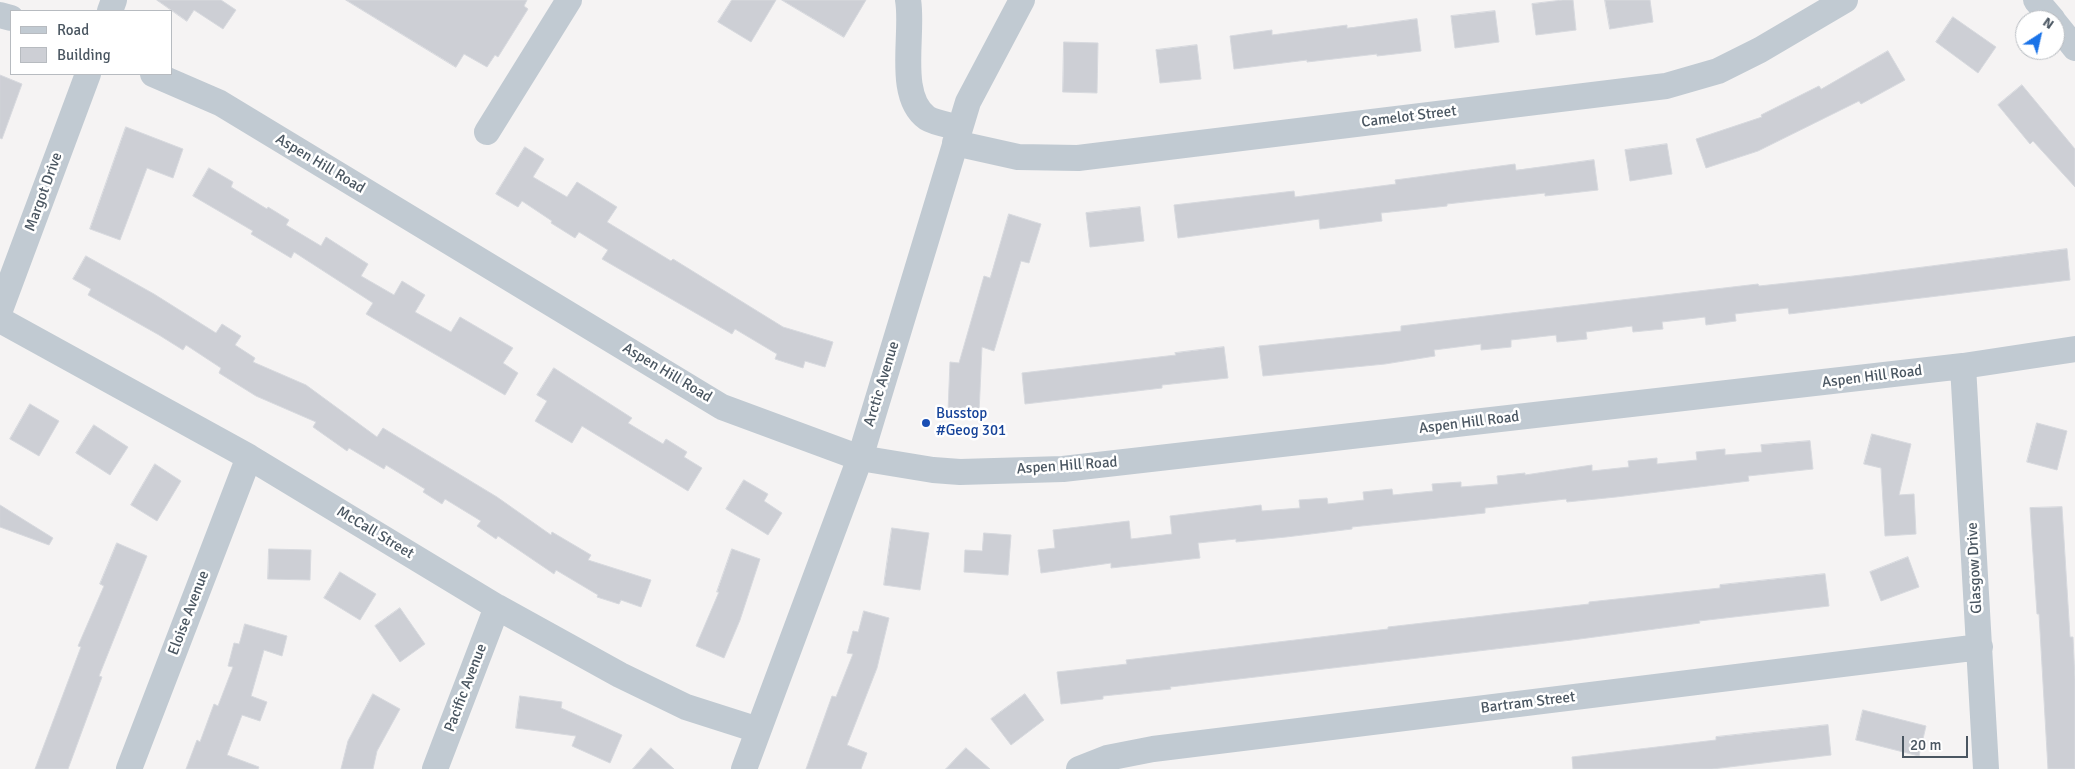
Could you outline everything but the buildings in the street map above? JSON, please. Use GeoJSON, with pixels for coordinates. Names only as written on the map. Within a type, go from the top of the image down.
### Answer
{"type":"FeatureCollection","features":[{"type":"Feature","properties":{"kind":"street"},"geometry":{"type":"LineString","coordinates":[[487,132],[569,0]]}},
{"type":"Feature","properties":{"kind":"street","name":"Camelot Street"},"geometry":{"type":"LineString","coordinates":[[908,0],[911,14],[908,64],[910,87],[916,106],[928,118],[958,136],[1018,156],[1078,158],[1666,86],[1718,71],[1760,50],[1845,0]]}},
{"type":"Feature","properties":{"kind":"street","name":"Arctic Avenue"},"geometry":{"type":"LineString","coordinates":[[744,769],[860,458],[968,102],[1022,0]]}},
{"type":"Feature","properties":{"kind":"street"},"geometry":{"type":"LineString","coordinates":[[2036,0],[2044,10]]}},
{"type":"Feature","properties":{"kind":"street"},"geometry":{"type":"LineString","coordinates":[[2065,36],[2075,48]]}},
{"type":"Feature","properties":{"kind":"street","name":"Margot Drive"},"geometry":{"type":"LineString","coordinates":[[0,310],[88,75]]}},
{"type":"Feature","properties":{"kind":"street","name":"Aspen Hill Road"},"geometry":{"type":"LineString","coordinates":[[155,75],[220,103],[722,407],[860,458],[933,470],[960,472],[1063,469],[1963,366],[2075,349]]}},
{"type":"Feature","properties":{"kind":"street","name":"McCall Street"},"geometry":{"type":"LineString","coordinates":[[0,320],[249,457],[497,607],[620,675],[686,707],[758,730]]}},
{"type":"Feature","properties":{"kind":"street","name":"Glasgow Drive"},"geometry":{"type":"LineString","coordinates":[[1963,366],[1986,769]]}},
{"type":"Feature","properties":{"kind":"street","name":"Eloise Avenue"},"geometry":{"type":"LineString","coordinates":[[129,769],[249,457]]}},
{"type":"Feature","properties":{"kind":"street","name":"Pacific Avenue"},"geometry":{"type":"LineString","coordinates":[[435,769],[497,607]]}},
{"type":"Feature","properties":{"kind":"street","name":"Bartram Street"},"geometry":{"type":"LineString","coordinates":[[1079,769],[1107,758],[1153,749],[1980,647]]}},
{"type":"Feature","properties":{"kind":"place","name":"Busstop #Geog 301"},"geometry":{"type":"Point","coordinates":[926,423]}}]}
